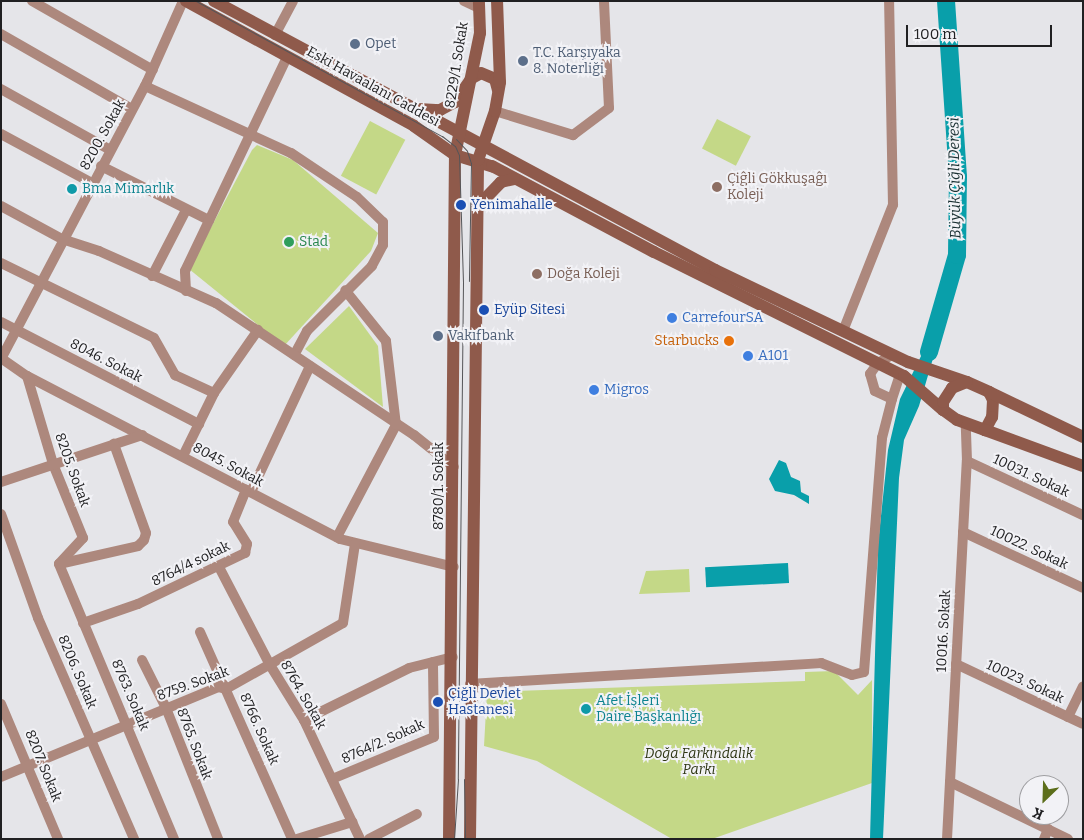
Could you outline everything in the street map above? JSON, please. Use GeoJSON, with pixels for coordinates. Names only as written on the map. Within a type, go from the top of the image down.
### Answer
{"type":"FeatureCollection","features":[{"type":"Feature","properties":{"kind":"street"},"geometry":{"type":"LineString","coordinates":[[32,1],[153,70]]}},
{"type":"Feature","properties":{"kind":"street","name":"8200. Sokak"},"geometry":{"type":"LineString","coordinates":[[1,359],[62,239],[145,86],[185,1]]}},
{"type":"Feature","properties":{"kind":"street","name":"Eski Havaalanı Caddesi"},"geometry":{"type":"LineString","coordinates":[[185,1],[414,126],[455,154],[478,160],[902,375],[943,410]]}},
{"type":"Feature","properties":{"kind":"street","name":"Eski Havaalanı Caddesi"},"geometry":{"type":"LineString","coordinates":[[214,1],[715,270],[892,355],[967,382]]}},
{"type":"Feature","properties":{"kind":"street"},"geometry":{"type":"LineString","coordinates":[[275,34],[293,1]]}},
{"type":"Feature","properties":{"kind":"street"},"geometry":{"type":"LineString","coordinates":[[464,1],[479,4]]}},
{"type":"Feature","properties":{"kind":"street"},"geometry":{"type":"LineString","coordinates":[[470,839],[470,684],[478,160],[495,111],[498,92],[501,52],[497,1]]}},
{"type":"Feature","properties":{"kind":"street"},"geometry":{"type":"LineString","coordinates":[[495,111],[573,135],[609,108],[604,1]]}},
{"type":"Feature","properties":{"kind":"street"},"geometry":{"type":"LineString","coordinates":[[843,331],[893,205],[889,1]]}},
{"type":"Feature","properties":{"kind":"street","name":"8229/1. Sokak"},"geometry":{"type":"LineString","coordinates":[[461,133],[480,34],[479,4]]}},
{"type":"Feature","properties":{"kind":"street"},"geometry":{"type":"LineString","coordinates":[[1,34],[132,109]]}},
{"type":"Feature","properties":{"kind":"street"},"geometry":{"type":"LineString","coordinates":[[186,291],[185,271],[287,56]]}},
{"type":"Feature","properties":{"kind":"street"},"geometry":{"type":"LineString","coordinates":[[412,108],[440,110],[454,102],[472,78],[481,73],[489,74],[495,80],[498,92]]}},
{"type":"Feature","properties":{"kind":"street"},"geometry":{"type":"LineString","coordinates":[[145,86],[250,136],[291,153],[323,172],[357,197],[383,222],[383,245],[372,266],[345,290],[307,331],[294,355]]}},
{"type":"Feature","properties":{"kind":"street"},"geometry":{"type":"LineString","coordinates":[[1,89],[110,150]]}},
{"type":"Feature","properties":{"kind":"street","name":"8780/1. Sokak"},"geometry":{"type":"LineString","coordinates":[[449,839],[454,567],[455,154],[461,133]]}},
{"type":"Feature","properties":{"kind":"street"},"geometry":{"type":"LineString","coordinates":[[1,134],[92,183]]}},
{"type":"Feature","properties":{"kind":"street"},"geometry":{"type":"LineString","coordinates":[[102,166],[209,220]]}},
{"type":"Feature","properties":{"kind":"street"},"geometry":{"type":"LineString","coordinates":[[478,206],[501,182],[514,179]]}},
{"type":"Feature","properties":{"kind":"street"},"geometry":{"type":"LineString","coordinates":[[1,206],[62,239],[99,251],[216,303],[396,425],[414,435],[454,467]]}},
{"type":"Feature","properties":{"kind":"street"},"geometry":{"type":"LineString","coordinates":[[152,276],[186,210]]}},
{"type":"Feature","properties":{"kind":"street"},"geometry":{"type":"LineString","coordinates":[[1,263],[154,338],[175,375],[214,393]]}},
{"type":"Feature","properties":{"kind":"street"},"geometry":{"type":"LineString","coordinates":[[337,537],[396,425],[386,341],[345,290]]}},
{"type":"Feature","properties":{"kind":"street","name":"8046. Sokak"},"geometry":{"type":"LineString","coordinates":[[1,322],[199,424]]}},
{"type":"Feature","properties":{"kind":"street"},"geometry":{"type":"LineString","coordinates":[[183,456],[214,393],[258,330]]}},
{"type":"Feature","properties":{"kind":"street"},"geometry":{"type":"LineString","coordinates":[[892,355],[878,363],[870,374],[875,391],[892,398]]}},
{"type":"Feature","properties":{"kind":"street","name":"8045. Sokak"},"geometry":{"type":"LineString","coordinates":[[1,359],[27,376],[337,537],[355,544],[454,567]]}},
{"type":"Feature","properties":{"kind":"street"},"geometry":{"type":"LineString","coordinates":[[249,491],[310,366]]}},
{"type":"Feature","properties":{"kind":"street"},"geometry":{"type":"LineString","coordinates":[[470,684],[821,663],[852,675],[864,672],[882,438],[892,398],[902,375]]}},
{"type":"Feature","properties":{"kind":"street","name":"8205. Sokak"},"geometry":{"type":"LineString","coordinates":[[27,376],[53,464],[83,538],[59,564]]}},
{"type":"Feature","properties":{"kind":"street"},"geometry":{"type":"LineString","coordinates":[[1083,437],[967,382],[952,388],[944,402],[943,410],[966,424],[1083,466]]}},
{"type":"Feature","properties":{"kind":"street"},"geometry":{"type":"LineString","coordinates":[[985,430],[994,408],[989,392]]}},
{"type":"Feature","properties":{"kind":"street","name":"10016. Sokak"},"geometry":{"type":"LineString","coordinates":[[947,839],[967,461],[966,424]]}},
{"type":"Feature","properties":{"kind":"street"},"geometry":{"type":"LineString","coordinates":[[1,482],[142,435]]}},
{"type":"Feature","properties":{"kind":"street"},"geometry":{"type":"LineString","coordinates":[[59,564],[138,546],[144,540],[146,533],[114,444]]}},
{"type":"Feature","properties":{"kind":"street","name":"10031. Sokak"},"geometry":{"type":"LineString","coordinates":[[967,461],[1083,515]]}},
{"type":"Feature","properties":{"kind":"street","name":"8764/4 sokak"},"geometry":{"type":"LineString","coordinates":[[83,624],[138,604],[219,566],[246,550],[247,544],[233,522],[249,491]]}},
{"type":"Feature","properties":{"kind":"street","name":"8206. Sokak"},"geometry":{"type":"LineString","coordinates":[[1,514],[24,583],[134,839]]}},
{"type":"Feature","properties":{"kind":"street","name":"10022. Sokak"},"geometry":{"type":"LineString","coordinates":[[963,532],[1083,588]]}},
{"type":"Feature","properties":{"kind":"street","name":"8759. Sokak"},"geometry":{"type":"LineString","coordinates":[[1,777],[218,687],[226,689],[343,623],[355,544]]}},
{"type":"Feature","properties":{"kind":"street","name":"8763. Sokak"},"geometry":{"type":"LineString","coordinates":[[59,564],[83,624],[128,723],[174,839]]}},
{"type":"Feature","properties":{"kind":"street","name":"8764. Sokak"},"geometry":{"type":"LineString","coordinates":[[219,566],[270,664],[304,720],[360,839]]}},
{"type":"Feature","properties":{"kind":"street","name":"8766. Sokak"},"geometry":{"type":"LineString","coordinates":[[200,632],[292,839]]}},
{"type":"Feature","properties":{"kind":"street"},"geometry":{"type":"LineString","coordinates":[[304,720],[409,668],[453,657]]}},
{"type":"Feature","properties":{"kind":"street","name":"8765. Sokak"},"geometry":{"type":"LineString","coordinates":[[142,660],[166,708],[218,839]]}},
{"type":"Feature","properties":{"kind":"street","name":"8764/2. Sokak"},"geometry":{"type":"LineString","coordinates":[[332,779],[434,737],[433,662]]}},
{"type":"Feature","properties":{"kind":"street","name":"10023. Sokak"},"geometry":{"type":"LineString","coordinates":[[956,664],[1083,724]]}},
{"type":"Feature","properties":{"kind":"street"},"geometry":{"type":"LineString","coordinates":[[1068,717],[1083,686]]}},
{"type":"Feature","properties":{"kind":"street","name":"8207. Sokak"},"geometry":{"type":"LineString","coordinates":[[1,704],[58,839]]}},
{"type":"Feature","properties":{"kind":"street"},"geometry":{"type":"LineString","coordinates":[[950,782],[1046,834],[1068,839]]}},
{"type":"Feature","properties":{"kind":"street"},"geometry":{"type":"LineString","coordinates":[[369,839],[417,814]]}},
{"type":"Feature","properties":{"kind":"street"},"geometry":{"type":"LineString","coordinates":[[297,839],[352,822]]}},
{"type":"Feature","properties":{"kind":"green space"},"geometry":{"type":"Polygon","coordinates":[[[717,119],[751,136],[736,166],[702,148],[717,119]]]}},
{"type":"Feature","properties":{"kind":"green space"},"geometry":{"type":"Polygon","coordinates":[[[370,121],[405,140],[376,195],[341,176],[370,121]]]}},
{"type":"Feature","properties":{"kind":"green space","name":"Stad"},"geometry":{"type":"Polygon","coordinates":[[[257,145],[293,160],[378,233],[371,251],[284,346],[189,269],[252,150],[257,145]]]}},
{"type":"Feature","properties":{"kind":"green space"},"geometry":{"type":"Polygon","coordinates":[[[349,306],[378,346],[383,407],[305,349],[349,306]]]}},
{"type":"Feature","properties":{"kind":"green space"},"geometry":{"type":"Polygon","coordinates":[[[689,569],[690,592],[639,594],[646,571],[689,569]]]}},
{"type":"Feature","properties":{"kind":"green space","name":"Doğa Farkındalık Parkı"},"geometry":{"type":"Polygon","coordinates":[[[834,671],[858,695],[872,680],[872,783],[712,839],[672,839],[537,761],[484,746],[487,692],[805,681],[805,672],[834,671]]]}},
{"type":"Feature","properties":{"kind":"water"},"geometry":{"type":"Polygon","coordinates":[[[924,350],[934,355],[919,406],[904,440],[899,478],[883,839],[870,839],[878,544],[888,450],[900,399],[924,350]]]}},
{"type":"Feature","properties":{"kind":"water"},"geometry":{"type":"Polygon","coordinates":[[[779,460],[786,463],[791,477],[800,481],[801,492],[809,496],[809,504],[794,495],[775,491],[769,479],[779,460]]]}},
{"type":"Feature","properties":{"kind":"water"},"geometry":{"type":"Polygon","coordinates":[[[788,563],[789,583],[706,587],[705,567],[788,563]]]}},
{"type":"Feature","properties":{"kind":"waterway","name":"Büyük Çiğli Deresi"},"geometry":{"type":"LineString","coordinates":[[929,352],[957,255],[958,177],[946,1]]}},
{"type":"Feature","properties":{"kind":"tram line"},"geometry":{"type":"LineString","coordinates":[[196,1],[442,136],[455,146],[459,155],[463,282],[458,779],[454,839]]}},
{"type":"Feature","properties":{"kind":"tram line"},"geometry":{"type":"LineString","coordinates":[[456,139],[467,151],[471,163],[469,281]]}},
{"type":"Feature","properties":{"kind":"tram line"},"geometry":{"type":"LineString","coordinates":[[464,779],[465,839]]}},
{"type":"Feature","properties":{"kind":"place","name":"Opet"},"geometry":{"type":"Point","coordinates":[355,44]}},
{"type":"Feature","properties":{"kind":"place","name":"T.C. Karşıyaka 8. Noterliği"},"geometry":{"type":"Point","coordinates":[523,61]}},
{"type":"Feature","properties":{"kind":"place","name":"Çiĝli Gökkuşaĝı Koleji"},"geometry":{"type":"Point","coordinates":[717,187]}},
{"type":"Feature","properties":{"kind":"place","name":"Bma Mimarlık"},"geometry":{"type":"Point","coordinates":[72,189]}},
{"type":"Feature","properties":{"kind":"place","name":"Yenimahalle"},"geometry":{"type":"Point","coordinates":[461,205]}},
{"type":"Feature","properties":{"kind":"place","name":"Stad"},"geometry":{"type":"Point","coordinates":[289,242]}},
{"type":"Feature","properties":{"kind":"place","name":"Doğa Koleji"},"geometry":{"type":"Point","coordinates":[537,274]}},
{"type":"Feature","properties":{"kind":"place","name":"Eyüp Sitesi"},"geometry":{"type":"Point","coordinates":[484,310]}},
{"type":"Feature","properties":{"kind":"place","name":"CarrefourSA"},"geometry":{"type":"Point","coordinates":[672,318]}},
{"type":"Feature","properties":{"kind":"place","name":"Vakıfbank"},"geometry":{"type":"Point","coordinates":[438,336]}},
{"type":"Feature","properties":{"kind":"place","name":"Starbucks"},"geometry":{"type":"Point","coordinates":[729,341]}},
{"type":"Feature","properties":{"kind":"place","name":"A101"},"geometry":{"type":"Point","coordinates":[748,356]}},
{"type":"Feature","properties":{"kind":"place","name":"Migros"},"geometry":{"type":"Point","coordinates":[594,390]}},
{"type":"Feature","properties":{"kind":"place","name":"Çiğli Devlet Hastanesi"},"geometry":{"type":"Point","coordinates":[438,702]}},
{"type":"Feature","properties":{"kind":"place","name":"Afet İşleri Daire Başkanlığı"},"geometry":{"type":"Point","coordinates":[586,709]}}]}
